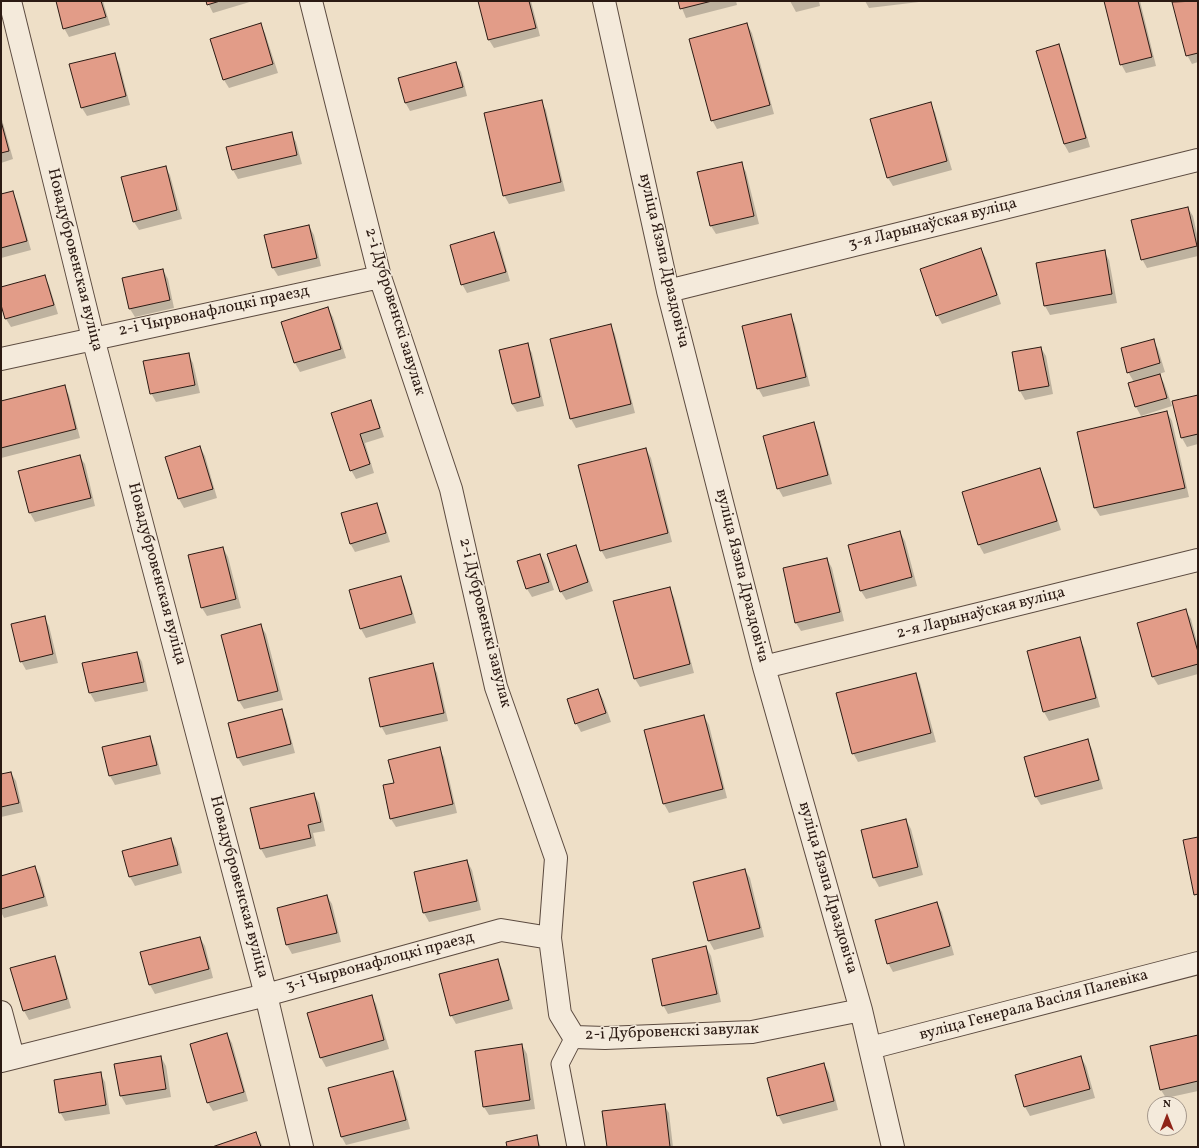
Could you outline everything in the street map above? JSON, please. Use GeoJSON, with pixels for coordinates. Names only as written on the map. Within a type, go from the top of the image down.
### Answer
{"type":"FeatureCollection","features":[{"type":"Feature","properties":{"kind":"street","name":"Новадубровенская вуліца"},"geometry":{"type":"LineString","coordinates":[[10,1],[93,338],[266,994],[302,1147]]}},
{"type":"Feature","properties":{"kind":"street","name":"2-і Дубровенскі завулак"},"geometry":{"type":"LineString","coordinates":[[311,1],[380,277],[451,489],[496,687],[556,858],[550,938],[560,1014],[574,1036],[605,1038],[752,1032],[861,1010]]}},
{"type":"Feature","properties":{"kind":"street","name":"вуліца Язэпа Драздовіча"},"geometry":{"type":"LineString","coordinates":[[604,1],[668,291],[764,667],[861,1010],[893,1147]]}},
{"type":"Feature","properties":{"kind":"street","name":"3-я Ларынаўская вуліца"},"geometry":{"type":"LineString","coordinates":[[668,291],[1198,160]]}},
{"type":"Feature","properties":{"kind":"street","name":"2-і Чырвонафлоцкі праезд"},"geometry":{"type":"LineString","coordinates":[[1,359],[380,277]]}},
{"type":"Feature","properties":{"kind":"street","name":"2-я Ларынаўская вуліца"},"geometry":{"type":"LineString","coordinates":[[764,667],[1198,560]]}},
{"type":"Feature","properties":{"kind":"street","name":"3-і Чырвонафлоцкі праезд"},"geometry":{"type":"LineString","coordinates":[[7,1059],[266,994],[501,930],[550,938]]}},
{"type":"Feature","properties":{"kind":"street","name":"вуліца Генерала Васіля Палевіка"},"geometry":{"type":"LineString","coordinates":[[870,1048],[1198,963]]}},
{"type":"Feature","properties":{"kind":"street"},"geometry":{"type":"LineString","coordinates":[[1,1012],[7,1059]]}},
{"type":"Feature","properties":{"kind":"lane"},"geometry":{"type":"LineString","coordinates":[[574,1036],[560,1064],[576,1147]]}},
{"type":"Feature","properties":{"kind":"building"},"geometry":{"type":"Polygon","coordinates":[[[56,1],[101,1],[106,17],[63,29],[56,1]]]}},
{"type":"Feature","properties":{"kind":"building"},"geometry":{"type":"Polygon","coordinates":[[[206,1],[220,1],[207,5],[206,1]]]}},
{"type":"Feature","properties":{"kind":"building"},"geometry":{"type":"Polygon","coordinates":[[[478,1],[529,1],[536,28],[488,40],[478,1]]]}},
{"type":"Feature","properties":{"kind":"building"},"geometry":{"type":"Polygon","coordinates":[[[678,1],[712,1],[680,9],[678,1]]]}},
{"type":"Feature","properties":{"kind":"building"},"geometry":{"type":"Polygon","coordinates":[[[1104,1],[1138,1],[1152,57],[1120,65],[1104,1]]]}},
{"type":"Feature","properties":{"kind":"building"},"geometry":{"type":"Polygon","coordinates":[[[1198,1],[1198,53],[1186,56],[1172,2],[1198,1]]]}},
{"type":"Feature","properties":{"kind":"building"},"geometry":{"type":"Polygon","coordinates":[[[261,23],[273,64],[223,80],[210,39],[261,23]]]}},
{"type":"Feature","properties":{"kind":"building"},"geometry":{"type":"Polygon","coordinates":[[[747,23],[770,105],[711,121],[689,39],[747,23]]]}},
{"type":"Feature","properties":{"kind":"building"},"geometry":{"type":"Polygon","coordinates":[[[1059,44],[1086,138],[1064,144],[1036,51],[1059,44]]]}},
{"type":"Feature","properties":{"kind":"building"},"geometry":{"type":"Polygon","coordinates":[[[115,53],[126,96],[81,108],[69,64],[115,53]]]}},
{"type":"Feature","properties":{"kind":"building"},"geometry":{"type":"Polygon","coordinates":[[[456,62],[463,87],[405,103],[398,78],[456,62]]]}},
{"type":"Feature","properties":{"kind":"building"},"geometry":{"type":"Polygon","coordinates":[[[542,100],[561,182],[503,196],[484,113],[542,100]]]}},
{"type":"Feature","properties":{"kind":"building"},"geometry":{"type":"Polygon","coordinates":[[[931,102],[947,161],[887,178],[870,119],[931,102]]]}},
{"type":"Feature","properties":{"kind":"building"},"geometry":{"type":"Polygon","coordinates":[[[1,121],[9,151],[1,153],[1,121]]]}},
{"type":"Feature","properties":{"kind":"building"},"geometry":{"type":"Polygon","coordinates":[[[292,132],[297,155],[232,170],[226,147],[292,132]]]}},
{"type":"Feature","properties":{"kind":"building"},"geometry":{"type":"Polygon","coordinates":[[[742,162],[754,216],[710,226],[697,172],[742,162]]]}},
{"type":"Feature","properties":{"kind":"building"},"geometry":{"type":"Polygon","coordinates":[[[166,166],[177,210],[133,222],[121,177],[166,166]]]}},
{"type":"Feature","properties":{"kind":"building"},"geometry":{"type":"Polygon","coordinates":[[[13,191],[27,241],[1,248],[1,194],[13,191]]]}},
{"type":"Feature","properties":{"kind":"building"},"geometry":{"type":"Polygon","coordinates":[[[1188,207],[1197,246],[1141,260],[1131,220],[1188,207]]]}},
{"type":"Feature","properties":{"kind":"building"},"geometry":{"type":"Polygon","coordinates":[[[309,225],[317,258],[272,268],[264,235],[309,225]]]}},
{"type":"Feature","properties":{"kind":"building"},"geometry":{"type":"Polygon","coordinates":[[[494,232],[506,272],[461,285],[450,245],[494,232]]]}},
{"type":"Feature","properties":{"kind":"building"},"geometry":{"type":"Polygon","coordinates":[[[981,248],[997,295],[936,316],[920,269],[981,248]]]}},
{"type":"Feature","properties":{"kind":"building"},"geometry":{"type":"Polygon","coordinates":[[[1105,250],[1112,294],[1044,306],[1036,263],[1105,250]]]}},
{"type":"Feature","properties":{"kind":"building"},"geometry":{"type":"Polygon","coordinates":[[[163,269],[170,300],[129,309],[122,278],[163,269]]]}},
{"type":"Feature","properties":{"kind":"building"},"geometry":{"type":"Polygon","coordinates":[[[45,275],[54,305],[5,319],[1,305],[1,287],[45,275]]]}},
{"type":"Feature","properties":{"kind":"building"},"geometry":{"type":"Polygon","coordinates":[[[328,307],[341,349],[294,363],[281,322],[328,307]]]}},
{"type":"Feature","properties":{"kind":"building"},"geometry":{"type":"Polygon","coordinates":[[[791,314],[806,377],[757,389],[742,326],[791,314]]]}},
{"type":"Feature","properties":{"kind":"building"},"geometry":{"type":"Polygon","coordinates":[[[611,324],[631,404],[570,419],[550,339],[611,324]]]}},
{"type":"Feature","properties":{"kind":"building"},"geometry":{"type":"Polygon","coordinates":[[[1154,339],[1160,363],[1127,373],[1121,348],[1154,339]]]}},
{"type":"Feature","properties":{"kind":"building"},"geometry":{"type":"Polygon","coordinates":[[[528,343],[540,397],[512,404],[499,350],[528,343]]]}},
{"type":"Feature","properties":{"kind":"building"},"geometry":{"type":"Polygon","coordinates":[[[1041,347],[1049,386],[1019,391],[1012,352],[1041,347]]]}},
{"type":"Feature","properties":{"kind":"building"},"geometry":{"type":"Polygon","coordinates":[[[189,353],[195,385],[150,394],[143,361],[189,353]]]}},
{"type":"Feature","properties":{"kind":"building"},"geometry":{"type":"Polygon","coordinates":[[[1160,374],[1167,398],[1135,407],[1128,383],[1160,374]]]}},
{"type":"Feature","properties":{"kind":"building"},"geometry":{"type":"Polygon","coordinates":[[[65,385],[76,429],[1,448],[1,401],[65,385]]]}},
{"type":"Feature","properties":{"kind":"building"},"geometry":{"type":"Polygon","coordinates":[[[1198,395],[1198,434],[1181,438],[1172,401],[1198,395]]]}},
{"type":"Feature","properties":{"kind":"building"},"geometry":{"type":"Polygon","coordinates":[[[371,400],[380,428],[360,434],[370,464],[350,471],[331,413],[371,400]]]}},
{"type":"Feature","properties":{"kind":"building"},"geometry":{"type":"Polygon","coordinates":[[[1167,411],[1185,488],[1094,508],[1077,432],[1167,411]]]}},
{"type":"Feature","properties":{"kind":"building"},"geometry":{"type":"Polygon","coordinates":[[[814,422],[828,475],[777,489],[763,436],[814,422]]]}},
{"type":"Feature","properties":{"kind":"building"},"geometry":{"type":"Polygon","coordinates":[[[200,446],[213,489],[178,499],[165,457],[200,446]]]}},
{"type":"Feature","properties":{"kind":"building"},"geometry":{"type":"Polygon","coordinates":[[[646,448],[668,533],[600,551],[578,465],[646,448]]]}},
{"type":"Feature","properties":{"kind":"building"},"geometry":{"type":"Polygon","coordinates":[[[80,455],[91,498],[29,513],[18,471],[80,455]]]}},
{"type":"Feature","properties":{"kind":"building"},"geometry":{"type":"Polygon","coordinates":[[[1040,468],[1057,521],[978,545],[962,492],[1040,468]]]}},
{"type":"Feature","properties":{"kind":"building"},"geometry":{"type":"Polygon","coordinates":[[[377,503],[386,533],[350,544],[341,513],[377,503]]]}},
{"type":"Feature","properties":{"kind":"building"},"geometry":{"type":"Polygon","coordinates":[[[900,531],[912,577],[860,591],[848,545],[900,531]]]}},
{"type":"Feature","properties":{"kind":"building"},"geometry":{"type":"Polygon","coordinates":[[[576,545],[588,582],[560,592],[547,554],[576,545]]]}},
{"type":"Feature","properties":{"kind":"building"},"geometry":{"type":"Polygon","coordinates":[[[223,547],[236,599],[201,608],[188,555],[223,547]]]}},
{"type":"Feature","properties":{"kind":"building"},"geometry":{"type":"Polygon","coordinates":[[[540,554],[549,582],[526,589],[517,561],[540,554]]]}},
{"type":"Feature","properties":{"kind":"building"},"geometry":{"type":"Polygon","coordinates":[[[827,558],[840,612],[795,623],[783,568],[827,558]]]}},
{"type":"Feature","properties":{"kind":"building"},"geometry":{"type":"Polygon","coordinates":[[[401,576],[412,614],[360,629],[349,590],[401,576]]]}},
{"type":"Feature","properties":{"kind":"building"},"geometry":{"type":"Polygon","coordinates":[[[670,587],[690,664],[634,679],[613,601],[670,587]]]}},
{"type":"Feature","properties":{"kind":"building"},"geometry":{"type":"Polygon","coordinates":[[[1186,609],[1198,652],[1198,664],[1152,677],[1137,623],[1186,609]]]}},
{"type":"Feature","properties":{"kind":"building"},"geometry":{"type":"Polygon","coordinates":[[[45,616],[53,654],[20,662],[11,624],[45,616]]]}},
{"type":"Feature","properties":{"kind":"building"},"geometry":{"type":"Polygon","coordinates":[[[261,624],[278,691],[238,701],[221,635],[261,624]]]}},
{"type":"Feature","properties":{"kind":"building"},"geometry":{"type":"Polygon","coordinates":[[[1080,637],[1096,698],[1043,712],[1027,651],[1080,637]]]}},
{"type":"Feature","properties":{"kind":"building"},"geometry":{"type":"Polygon","coordinates":[[[137,652],[144,682],[89,693],[82,663],[137,652]]]}},
{"type":"Feature","properties":{"kind":"building"},"geometry":{"type":"Polygon","coordinates":[[[433,663],[444,713],[380,727],[369,678],[433,663]]]}},
{"type":"Feature","properties":{"kind":"building"},"geometry":{"type":"Polygon","coordinates":[[[916,673],[931,733],[852,754],[836,693],[916,673]]]}},
{"type":"Feature","properties":{"kind":"building"},"geometry":{"type":"Polygon","coordinates":[[[598,689],[606,713],[575,724],[567,699],[598,689]]]}},
{"type":"Feature","properties":{"kind":"building"},"geometry":{"type":"Polygon","coordinates":[[[282,709],[291,744],[237,758],[228,723],[282,709]]]}},
{"type":"Feature","properties":{"kind":"building"},"geometry":{"type":"Polygon","coordinates":[[[704,715],[723,789],[663,804],[644,730],[704,715]]]}},
{"type":"Feature","properties":{"kind":"building"},"geometry":{"type":"Polygon","coordinates":[[[150,736],[157,765],[109,776],[102,747],[150,736]]]}},
{"type":"Feature","properties":{"kind":"building"},"geometry":{"type":"Polygon","coordinates":[[[1088,739],[1099,780],[1035,797],[1024,757],[1088,739]]]}},
{"type":"Feature","properties":{"kind":"building"},"geometry":{"type":"Polygon","coordinates":[[[440,747],[453,804],[390,819],[383,785],[394,783],[388,760],[440,747]]]}},
{"type":"Feature","properties":{"kind":"building"},"geometry":{"type":"Polygon","coordinates":[[[11,772],[19,803],[1,807],[1,774],[11,772]]]}},
{"type":"Feature","properties":{"kind":"building"},"geometry":{"type":"Polygon","coordinates":[[[314,793],[321,822],[308,825],[311,838],[260,849],[250,808],[314,793]]]}},
{"type":"Feature","properties":{"kind":"building"},"geometry":{"type":"Polygon","coordinates":[[[906,819],[918,867],[873,878],[861,830],[906,819]]]}},
{"type":"Feature","properties":{"kind":"building"},"geometry":{"type":"Polygon","coordinates":[[[1198,837],[1198,894],[1194,895],[1183,840],[1198,837]]]}},
{"type":"Feature","properties":{"kind":"building"},"geometry":{"type":"Polygon","coordinates":[[[171,838],[178,865],[129,877],[122,851],[171,838]]]}},
{"type":"Feature","properties":{"kind":"building"},"geometry":{"type":"Polygon","coordinates":[[[467,860],[477,901],[423,913],[414,872],[467,860]]]}},
{"type":"Feature","properties":{"kind":"building"},"geometry":{"type":"Polygon","coordinates":[[[35,866],[44,897],[1,909],[1,876],[35,866]]]}},
{"type":"Feature","properties":{"kind":"building"},"geometry":{"type":"Polygon","coordinates":[[[745,869],[760,928],[708,941],[693,882],[745,869]]]}},
{"type":"Feature","properties":{"kind":"building"},"geometry":{"type":"Polygon","coordinates":[[[327,895],[337,933],[286,945],[277,908],[327,895]]]}},
{"type":"Feature","properties":{"kind":"building"},"geometry":{"type":"Polygon","coordinates":[[[937,902],[950,946],[887,964],[875,920],[937,902]]]}},
{"type":"Feature","properties":{"kind":"building"},"geometry":{"type":"Polygon","coordinates":[[[200,937],[209,969],[149,985],[140,952],[200,937]]]}},
{"type":"Feature","properties":{"kind":"building"},"geometry":{"type":"Polygon","coordinates":[[[706,946],[717,994],[662,1006],[652,959],[706,946]]]}},
{"type":"Feature","properties":{"kind":"building"},"geometry":{"type":"Polygon","coordinates":[[[55,956],[67,999],[23,1011],[10,968],[55,956]]]}},
{"type":"Feature","properties":{"kind":"building"},"geometry":{"type":"Polygon","coordinates":[[[498,959],[509,1000],[450,1016],[439,974],[498,959]]]}},
{"type":"Feature","properties":{"kind":"building"},"geometry":{"type":"Polygon","coordinates":[[[372,995],[384,1040],[320,1058],[307,1013],[372,995]]]}},
{"type":"Feature","properties":{"kind":"building"},"geometry":{"type":"Polygon","coordinates":[[[227,1033],[244,1092],[207,1103],[190,1044],[227,1033]]]}},
{"type":"Feature","properties":{"kind":"building"},"geometry":{"type":"Polygon","coordinates":[[[1198,1035],[1198,1081],[1160,1090],[1150,1046],[1198,1035]]]}},
{"type":"Feature","properties":{"kind":"building"},"geometry":{"type":"Polygon","coordinates":[[[522,1044],[530,1100],[483,1107],[475,1051],[522,1044]]]}},
{"type":"Feature","properties":{"kind":"building"},"geometry":{"type":"Polygon","coordinates":[[[161,1056],[166,1089],[120,1096],[114,1064],[161,1056]]]}},
{"type":"Feature","properties":{"kind":"building"},"geometry":{"type":"Polygon","coordinates":[[[1081,1056],[1090,1089],[1024,1107],[1015,1075],[1081,1056]]]}},
{"type":"Feature","properties":{"kind":"building"},"geometry":{"type":"Polygon","coordinates":[[[824,1063],[834,1101],[777,1116],[767,1078],[824,1063]]]}},
{"type":"Feature","properties":{"kind":"building"},"geometry":{"type":"Polygon","coordinates":[[[393,1071],[406,1120],[341,1137],[328,1088],[393,1071]]]}},
{"type":"Feature","properties":{"kind":"building"},"geometry":{"type":"Polygon","coordinates":[[[101,1072],[106,1105],[59,1113],[54,1080],[101,1072]]]}},
{"type":"Feature","properties":{"kind":"building"},"geometry":{"type":"Polygon","coordinates":[[[665,1104],[670,1147],[607,1147],[602,1111],[665,1104]]]}},
{"type":"Feature","properties":{"kind":"building"},"geometry":{"type":"Polygon","coordinates":[[[256,1132],[261,1147],[212,1147],[256,1132]]]}},
{"type":"Feature","properties":{"kind":"building"},"geometry":{"type":"Polygon","coordinates":[[[537,1135],[539,1147],[507,1147],[506,1142],[537,1135]]]}}]}
